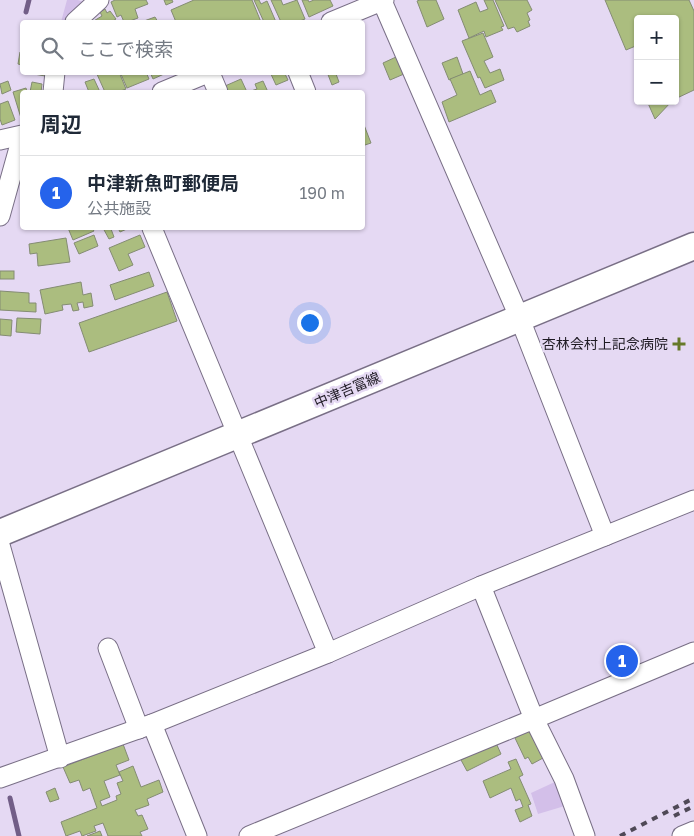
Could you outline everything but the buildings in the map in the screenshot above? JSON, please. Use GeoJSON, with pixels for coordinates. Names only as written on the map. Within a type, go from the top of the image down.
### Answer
{"type":"FeatureCollection","features":[{"type":"Feature","properties":{"kind":"main road","name":"中津吉富線"},"geometry":{"type":"LineString","coordinates":[[0,533],[694,246]]}},
{"type":"Feature","properties":{"kind":"street"},"geometry":{"type":"LineString","coordinates":[[77,20],[99,0]]}},
{"type":"Feature","properties":{"kind":"street"},"geometry":{"type":"LineString","coordinates":[[335,20],[383,0],[520,319],[606,536]]}},
{"type":"Feature","properties":{"kind":"street"},"geometry":{"type":"LineString","coordinates":[[53,90],[55,75]]}},
{"type":"Feature","properties":{"kind":"street"},"geometry":{"type":"LineString","coordinates":[[167,90],[205,75]]}},
{"type":"Feature","properties":{"kind":"street"},"geometry":{"type":"LineString","coordinates":[[211,75],[217,90]]}},
{"type":"Feature","properties":{"kind":"street"},"geometry":{"type":"LineString","coordinates":[[299,75],[305,90]]}},
{"type":"Feature","properties":{"kind":"street"},"geometry":{"type":"LineString","coordinates":[[0,140],[20,136]]}},
{"type":"Feature","properties":{"kind":"street"},"geometry":{"type":"LineString","coordinates":[[0,216],[20,143]]}},
{"type":"Feature","properties":{"kind":"street"},"geometry":{"type":"LineString","coordinates":[[153,230],[328,653]]}},
{"type":"Feature","properties":{"kind":"street"},"geometry":{"type":"LineString","coordinates":[[0,778],[145,726],[328,653],[481,586],[694,500]]}},
{"type":"Feature","properties":{"kind":"street"},"geometry":{"type":"LineString","coordinates":[[0,545],[60,758]]}},
{"type":"Feature","properties":{"kind":"street"},"geometry":{"type":"LineString","coordinates":[[481,586],[534,719],[564,779],[585,836]]}},
{"type":"Feature","properties":{"kind":"street"},"geometry":{"type":"LineString","coordinates":[[108,648],[197,836]]}},
{"type":"Feature","properties":{"kind":"street"},"geometry":{"type":"LineString","coordinates":[[249,836],[694,652]]}},
{"type":"Feature","properties":{"kind":"street"},"geometry":{"type":"LineString","coordinates":[[682,836],[694,831]]}},
{"type":"Feature","properties":{"kind":"shaded area"},"geometry":{"type":"Polygon","coordinates":[[[67,0],[78,0],[86,3],[65,20],[62,20],[67,0]]]}},
{"type":"Feature","properties":{"kind":"shaded area"},"geometry":{"type":"Polygon","coordinates":[[[557,781],[568,805],[538,814],[531,793],[557,781]]]}},
{"type":"Feature","properties":{"kind":"waterway"},"geometry":{"type":"LineString","coordinates":[[26,12],[29,0]]}},
{"type":"Feature","properties":{"kind":"waterway"},"geometry":{"type":"LineString","coordinates":[[10,798],[19,836]]}},
{"type":"Feature","properties":{"kind":"railway"},"geometry":{"type":"LineString","coordinates":[[620,836],[694,798]]}},
{"type":"Feature","properties":{"kind":"railway"},"geometry":{"type":"LineString","coordinates":[[674,816],[694,806]]}},
{"type":"Feature","properties":{"kind":"place","name":"杏林会村上記念病院"},"geometry":{"type":"Point","coordinates":[679,344]}},
{"type":"Feature","properties":{"kind":"place","name":"中津新魚町郵便局"},"geometry":{"type":"Point","coordinates":[622,661]}}]}
